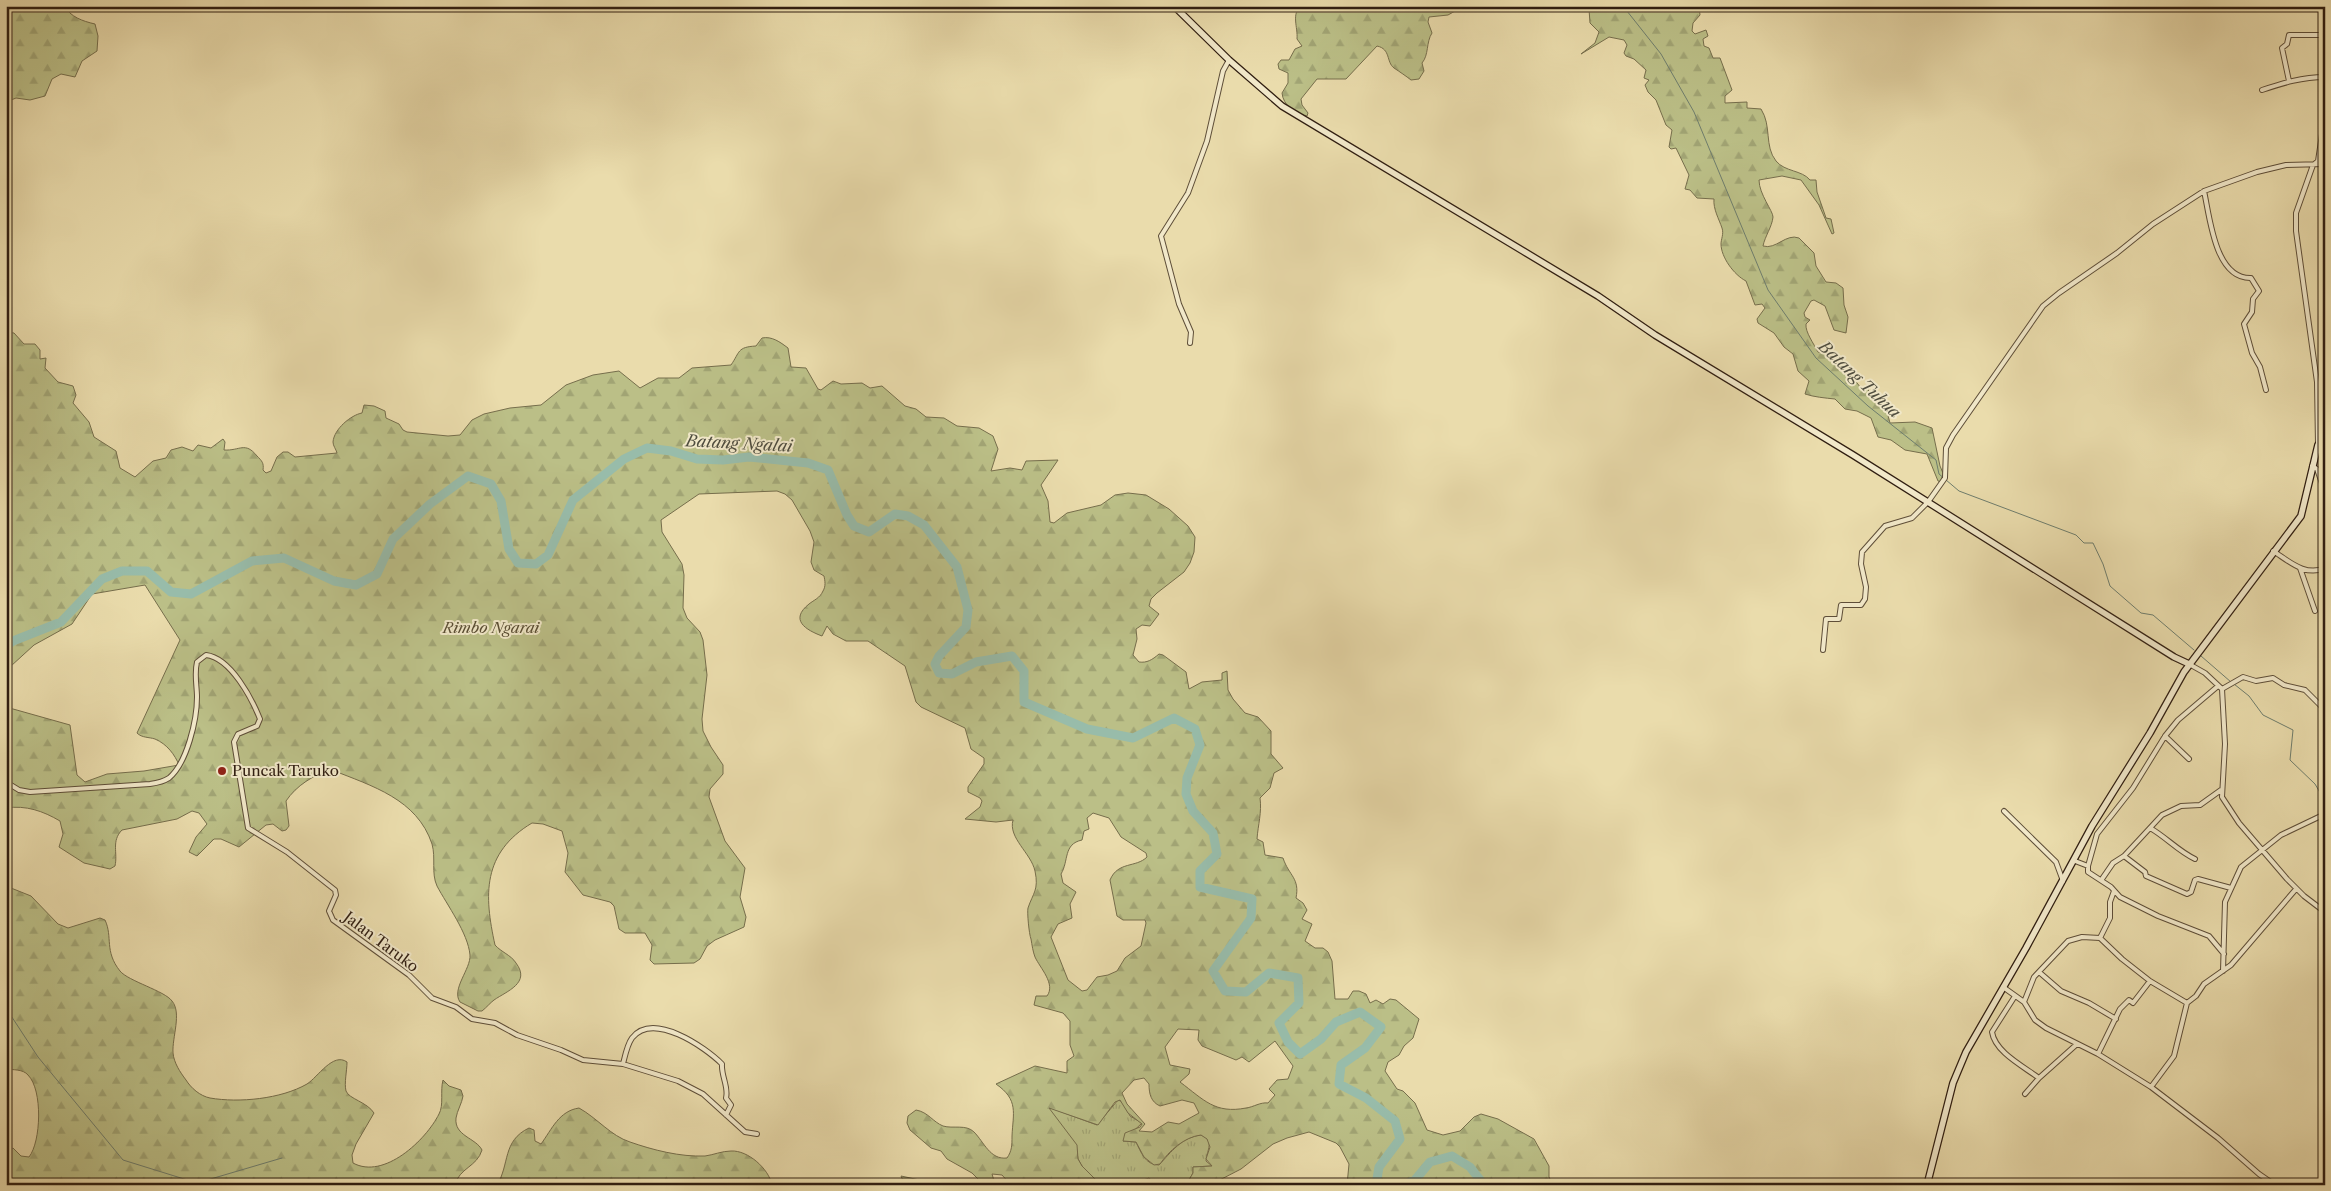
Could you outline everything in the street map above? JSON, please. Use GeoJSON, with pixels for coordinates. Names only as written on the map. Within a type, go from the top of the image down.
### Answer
{"type":"FeatureCollection","features":[{"type":"Feature","properties":{"kind":"street"},"geometry":{"type":"LineString","coordinates":[[1174,6],[1228,60],[1282,106],[1598,296],[1663,340],[1928,502],[2174,657],[2205,673],[2220,688],[2225,744],[2222,797],[2230,810],[2296,889],[2325,912]]}},
{"type":"Feature","properties":{"kind":"street"},"geometry":{"type":"LineString","coordinates":[[2289,81],[2282,48],[2287,44],[2289,35],[2325,35]]}},
{"type":"Feature","properties":{"kind":"street"},"geometry":{"type":"LineString","coordinates":[[1190,343],[1191,332],[1179,304],[1161,236],[1188,193],[1207,141],[1223,71],[1228,60]]}},
{"type":"Feature","properties":{"kind":"street"},"geometry":{"type":"LineString","coordinates":[[2262,90],[2289,81],[2310,77],[2325,77]]}},
{"type":"Feature","properties":{"kind":"street"},"geometry":{"type":"LineString","coordinates":[[1926,1185],[1958,1067],[2075,861],[2092,826],[2150,733],[2170,694],[2189,664],[2301,516],[2318,445],[2317,382],[2296,231],[2298,206],[2314,164],[2318,161],[2325,114]]}},
{"type":"Feature","properties":{"kind":"street"},"geometry":{"type":"LineString","coordinates":[[1823,650],[1826,619],[1836,620],[1840,616],[1841,605],[1860,605],[1866,599],[1866,587],[1861,564],[1861,555],[1864,549],[1885,526],[1912,518],[1928,502],[1945,478],[1946,448],[1953,435],[2043,306],[2117,253],[2153,224],[2204,191],[2257,172],[2286,165],[2325,164]]}},
{"type":"Feature","properties":{"kind":"street"},"geometry":{"type":"LineString","coordinates":[[2204,191],[2221,258],[2238,276],[2254,280],[2259,291],[2253,299],[2252,312],[2244,324],[2252,353],[2260,367],[2266,390]]}},
{"type":"Feature","properties":{"kind":"street"},"geometry":{"type":"LineString","coordinates":[[2318,445],[2325,437]]}},
{"type":"Feature","properties":{"kind":"street"},"geometry":{"type":"LineString","coordinates":[[2312,466],[2317,469],[2325,492]]}},
{"type":"Feature","properties":{"kind":"street"},"geometry":{"type":"LineString","coordinates":[[2273,551],[2300,568],[2314,572],[2325,568]]}},
{"type":"Feature","properties":{"kind":"street"},"geometry":{"type":"LineString","coordinates":[[2300,568],[2315,611]]}},
{"type":"Feature","properties":{"kind":"street","name":"Jalan Taruko"},"geometry":{"type":"LineString","coordinates":[[6,782],[19,790],[30,792],[150,784],[167,779],[177,768],[187,749],[194,724],[197,698],[197,662],[206,656],[215,657],[226,665],[240,681],[260,719],[257,726],[238,734],[234,742],[248,828],[287,852],[335,890],[336,895],[329,911],[333,920],[409,975],[432,998],[456,1007],[472,1019],[495,1023],[522,1037],[562,1050],[583,1060],[623,1064],[687,1085],[703,1094],[745,1132],[757,1134]]}},
{"type":"Feature","properties":{"kind":"street"},"geometry":{"type":"LineString","coordinates":[[2224,954],[2209,936],[2158,916],[2120,897],[2102,879],[2088,872],[2097,834],[2133,788],[2165,736],[2178,720],[2220,688],[2243,677],[2256,682],[2273,678],[2284,685],[2305,690],[2325,710]]}},
{"type":"Feature","properties":{"kind":"street"},"geometry":{"type":"LineString","coordinates":[[2165,736],[2189,759]]}},
{"type":"Feature","properties":{"kind":"street"},"geometry":{"type":"LineString","coordinates":[[2102,879],[2113,863],[2124,856],[2168,811],[2181,806],[2200,805],[2221,790]]}},
{"type":"Feature","properties":{"kind":"street"},"geometry":{"type":"LineString","coordinates":[[2004,812],[2056,862],[2063,881]]}},
{"type":"Feature","properties":{"kind":"street"},"geometry":{"type":"LineString","coordinates":[[2223,971],[2225,902],[2241,867],[2281,835],[2325,814]]}},
{"type":"Feature","properties":{"kind":"street"},"geometry":{"type":"LineString","coordinates":[[2150,828],[2195,859]]}},
{"type":"Feature","properties":{"kind":"street"},"geometry":{"type":"LineString","coordinates":[[2124,856],[2145,872],[2146,876],[2187,894],[2191,892],[2195,880],[2198,879],[2231,888]]}},
{"type":"Feature","properties":{"kind":"street"},"geometry":{"type":"LineString","coordinates":[[2075,861],[2088,866]]}},
{"type":"Feature","properties":{"kind":"street"},"geometry":{"type":"LineString","coordinates":[[2152,1087],[2174,1056],[2187,1003],[2196,996],[2204,984],[2231,965],[2296,889]]}},
{"type":"Feature","properties":{"kind":"street"},"geometry":{"type":"LineString","coordinates":[[2100,938],[2110,918],[2110,902],[2114,891]]}},
{"type":"Feature","properties":{"kind":"street"},"geometry":{"type":"LineString","coordinates":[[2024,1002],[2039,972],[2072,939],[2100,938],[2122,959],[2150,980],[2187,1003]]}},
{"type":"Feature","properties":{"kind":"street"},"geometry":{"type":"LineString","coordinates":[[2039,972],[2061,991],[2089,1003],[2116,1019]]}},
{"type":"Feature","properties":{"kind":"street"},"geometry":{"type":"LineString","coordinates":[[2098,1054],[2122,1006],[2129,1000],[2133,1002],[2150,980]]}},
{"type":"Feature","properties":{"kind":"street"},"geometry":{"type":"LineString","coordinates":[[2003,987],[2024,1002],[2035,1020],[2046,1028],[2098,1054],[2152,1087],[2275,1185]]}},
{"type":"Feature","properties":{"kind":"street"},"geometry":{"type":"LineString","coordinates":[[2015,996],[1992,1032],[1993,1037],[1998,1046],[2039,1078]]}},
{"type":"Feature","properties":{"kind":"street"},"geometry":{"type":"LineString","coordinates":[[623,1064],[629,1044],[639,1032],[653,1028],[678,1034],[712,1054],[722,1064],[721,1071],[728,1092],[726,1098],[731,1105],[726,1115]]}},
{"type":"Feature","properties":{"kind":"street"},"geometry":{"type":"LineString","coordinates":[[2025,1094],[2039,1078],[2077,1044]]}},
{"type":"Feature","properties":{"kind":"green space"},"geometry":{"type":"Polygon","coordinates":[[[6,6],[64,6],[77,18],[95,24],[98,36],[97,51],[82,61],[75,77],[61,74],[52,79],[45,96],[30,100],[16,98],[6,102],[6,6]]]}},
{"type":"Feature","properties":{"kind":"green space"},"geometry":{"type":"Polygon","coordinates":[[[1301,6],[1464,6],[1448,15],[1429,17],[1428,22],[1432,33],[1426,56],[1422,63],[1424,71],[1419,79],[1411,80],[1394,68],[1384,50],[1377,46],[1346,79],[1317,79],[1301,99],[1302,105],[1308,113],[1307,116],[1294,111],[1287,105],[1282,93],[1288,83],[1288,73],[1279,69],[1278,64],[1281,60],[1289,60],[1295,49],[1302,46],[1297,39],[1296,21],[1296,13],[1301,6]]]}},
{"type":"Feature","properties":{"kind":"green space"},"geometry":{"type":"Polygon","coordinates":[[[1577,6],[1699,6],[1700,15],[1693,23],[1692,31],[1695,34],[1706,30],[1708,36],[1703,39],[1704,46],[1709,48],[1713,58],[1720,58],[1732,90],[1725,96],[1725,103],[1747,102],[1747,108],[1761,109],[1766,122],[1772,155],[1780,165],[1803,174],[1810,180],[1816,180],[1817,192],[1826,218],[1831,219],[1834,233],[1832,234],[1819,205],[1801,180],[1782,176],[1759,180],[1761,191],[1773,217],[1763,246],[1772,246],[1794,237],[1799,238],[1814,253],[1816,266],[1826,282],[1836,283],[1843,288],[1844,305],[1848,317],[1846,333],[1834,330],[1825,306],[1814,300],[1811,301],[1804,313],[1805,317],[1810,320],[1806,324],[1810,338],[1818,352],[1831,355],[1842,366],[1847,367],[1848,378],[1853,378],[1861,388],[1867,387],[1870,394],[1885,404],[1890,423],[1915,422],[1932,428],[1943,473],[1941,482],[1938,481],[1927,454],[1905,450],[1891,440],[1878,437],[1871,418],[1857,411],[1845,409],[1835,399],[1805,394],[1809,381],[1798,371],[1793,354],[1784,347],[1774,333],[1758,323],[1757,319],[1765,308],[1762,304],[1755,305],[1746,281],[1737,275],[1723,254],[1721,244],[1723,230],[1715,210],[1714,199],[1697,198],[1690,190],[1685,189],[1689,175],[1676,148],[1671,149],[1669,147],[1672,130],[1666,125],[1656,100],[1648,92],[1645,85],[1649,80],[1644,78],[1646,70],[1634,59],[1626,56],[1624,53],[1627,45],[1624,40],[1609,37],[1581,54],[1595,43],[1599,32],[1590,23],[1589,9],[1577,6]]]}},
{"type":"Feature","properties":{"kind":"green space","name":"Rimbo Ngarai"},"geometry":{"type":"Polygon","coordinates":[[[6,332],[14,333],[24,344],[35,344],[40,350],[40,359],[46,358],[45,368],[58,382],[73,386],[76,395],[73,403],[89,422],[94,437],[116,451],[120,468],[135,477],[153,461],[166,458],[171,450],[182,447],[193,451],[198,445],[211,448],[223,439],[225,442],[224,450],[246,448],[253,451],[261,461],[263,470],[266,473],[271,471],[277,457],[283,452],[288,452],[295,457],[337,453],[333,445],[336,432],[348,420],[362,413],[364,405],[374,406],[385,411],[386,418],[399,424],[407,432],[448,436],[460,435],[472,420],[484,414],[510,408],[541,405],[566,385],[593,375],[619,371],[640,388],[658,378],[679,378],[692,368],[731,365],[742,349],[756,346],[762,338],[773,339],[788,348],[791,367],[806,368],[818,389],[821,390],[833,381],[841,384],[862,383],[870,388],[882,386],[905,406],[916,409],[926,417],[944,418],[957,426],[979,428],[993,436],[998,449],[991,471],[1010,468],[1022,470],[1026,461],[1058,460],[1041,485],[1048,501],[1050,522],[1054,523],[1067,513],[1101,505],[1115,495],[1128,493],[1146,495],[1169,509],[1188,526],[1195,537],[1194,552],[1190,563],[1184,572],[1151,599],[1149,606],[1159,614],[1150,626],[1142,625],[1136,629],[1137,639],[1133,655],[1139,662],[1142,662],[1149,661],[1159,654],[1163,655],[1186,672],[1189,689],[1202,682],[1222,680],[1222,673],[1227,671],[1228,690],[1233,699],[1245,713],[1258,717],[1271,731],[1271,754],[1283,768],[1274,773],[1270,788],[1260,798],[1257,839],[1263,842],[1265,855],[1283,858],[1295,881],[1296,898],[1303,903],[1307,910],[1302,919],[1312,924],[1305,941],[1315,948],[1323,948],[1328,952],[1332,961],[1335,999],[1348,999],[1353,991],[1359,991],[1366,994],[1370,1003],[1376,1000],[1383,1004],[1390,999],[1396,1000],[1419,1019],[1413,1038],[1404,1046],[1399,1055],[1388,1062],[1385,1071],[1397,1089],[1403,1091],[1415,1103],[1427,1130],[1443,1135],[1460,1131],[1474,1117],[1481,1114],[1498,1119],[1534,1139],[1549,1166],[1549,1177],[1553,1185],[1347,1185],[1349,1164],[1340,1147],[1336,1143],[1309,1132],[1273,1144],[1241,1169],[1210,1185],[1186,1185],[1193,1173],[1193,1167],[1212,1166],[1206,1159],[1210,1147],[1207,1139],[1201,1135],[1195,1136],[1172,1150],[1160,1164],[1154,1165],[1144,1157],[1136,1142],[1123,1141],[1125,1133],[1140,1127],[1142,1124],[1128,1113],[1120,1100],[1115,1102],[1098,1125],[1049,1108],[1077,1145],[1078,1159],[1082,1166],[1101,1185],[1011,1185],[1002,1175],[992,1174],[995,1184],[980,1181],[972,1173],[947,1159],[941,1151],[931,1148],[910,1130],[907,1123],[908,1116],[916,1110],[920,1111],[943,1126],[963,1127],[971,1130],[988,1150],[996,1156],[1007,1158],[1012,1145],[1013,1107],[1008,1096],[996,1084],[1035,1066],[1067,1073],[1067,1061],[1074,1056],[1070,1045],[1070,1021],[1063,1013],[1034,1005],[1036,996],[1047,996],[1050,986],[1034,955],[1029,928],[1028,908],[1036,887],[1035,871],[1033,864],[1014,833],[1012,827],[1013,820],[996,822],[965,819],[980,807],[982,801],[968,792],[968,787],[984,764],[984,758],[971,749],[965,728],[921,707],[916,702],[905,666],[868,641],[846,641],[833,634],[827,626],[822,636],[810,631],[802,624],[800,615],[822,593],[825,585],[824,576],[814,570],[811,562],[814,542],[810,531],[792,500],[785,494],[777,491],[699,494],[661,520],[662,532],[682,564],[684,575],[683,608],[687,618],[700,632],[703,640],[707,675],[702,719],[703,731],[723,765],[723,774],[710,789],[709,797],[725,841],[745,868],[740,897],[746,917],[744,927],[715,940],[707,946],[700,959],[694,963],[654,964],[650,960],[652,945],[645,933],[625,933],[619,929],[614,906],[610,902],[583,895],[565,872],[568,853],[562,831],[543,824],[532,823],[516,835],[495,862],[489,892],[491,927],[495,945],[516,963],[521,976],[519,981],[516,986],[494,1000],[482,1011],[478,1011],[460,1002],[458,997],[459,985],[468,966],[470,955],[461,929],[435,881],[433,849],[425,829],[416,816],[391,796],[332,770],[312,778],[300,786],[286,801],[289,826],[286,830],[282,831],[273,824],[266,825],[239,847],[221,839],[214,839],[197,856],[189,852],[196,837],[207,824],[199,813],[192,811],[177,819],[122,830],[116,843],[115,866],[110,869],[84,863],[59,847],[63,834],[60,821],[34,810],[20,807],[6,808],[6,707],[70,725],[77,775],[85,782],[107,774],[144,771],[179,765],[167,747],[155,739],[143,737],[137,733],[180,640],[145,585],[92,594],[72,624],[34,645],[11,666],[6,677],[6,332]],[[1093,813],[1087,818],[1089,829],[1084,831],[1082,840],[1076,842],[1069,849],[1061,874],[1063,883],[1076,892],[1070,904],[1072,918],[1058,924],[1051,937],[1068,980],[1082,991],[1087,990],[1097,977],[1117,971],[1125,958],[1141,946],[1146,923],[1145,920],[1123,920],[1117,916],[1110,880],[1113,874],[1122,867],[1138,863],[1147,857],[1146,853],[1121,837],[1109,818],[1093,813]],[[1178,1029],[1165,1047],[1170,1065],[1190,1069],[1189,1074],[1180,1082],[1203,1100],[1226,1109],[1246,1108],[1268,1103],[1275,1095],[1269,1089],[1277,1080],[1288,1079],[1293,1066],[1275,1041],[1249,1062],[1242,1057],[1236,1060],[1202,1046],[1198,1040],[1199,1030],[1178,1029]],[[1144,1078],[1134,1080],[1122,1093],[1127,1104],[1145,1124],[1139,1131],[1152,1132],[1168,1122],[1179,1124],[1199,1113],[1194,1103],[1182,1100],[1160,1106],[1153,1100],[1149,1084],[1144,1078]]]}},
{"type":"Feature","properties":{"kind":"green space"},"geometry":{"type":"Polygon","coordinates":[[[6,886],[31,896],[58,924],[68,928],[100,918],[105,920],[110,951],[120,971],[124,975],[168,997],[175,1006],[174,1057],[190,1086],[199,1094],[210,1098],[234,1100],[273,1096],[307,1084],[336,1060],[347,1062],[346,1091],[374,1113],[356,1144],[352,1155],[353,1163],[365,1167],[378,1166],[403,1155],[424,1135],[439,1114],[442,1102],[443,1080],[449,1086],[461,1090],[463,1096],[456,1124],[462,1133],[475,1142],[482,1150],[480,1156],[460,1175],[455,1185],[11,1185],[6,1169],[7,1151],[13,1148],[21,1156],[29,1157],[36,1140],[39,1116],[33,1082],[26,1073],[6,1069],[6,886]]]}},
{"type":"Feature","properties":{"kind":"green space"},"geometry":{"type":"Polygon","coordinates":[[[1118,1100],[1123,1102],[1130,1116],[1142,1123],[1123,1141],[1136,1142],[1144,1157],[1150,1163],[1159,1165],[1183,1142],[1194,1136],[1201,1135],[1208,1140],[1209,1146],[1206,1161],[1212,1166],[1193,1167],[1193,1173],[1186,1185],[1157,1185],[1152,1180],[1117,1182],[1110,1185],[1099,1184],[1082,1166],[1078,1159],[1076,1145],[1056,1121],[1048,1107],[1097,1125],[1118,1100]]]}},
{"type":"Feature","properties":{"kind":"green space"},"geometry":{"type":"Polygon","coordinates":[[[579,1108],[617,1136],[648,1148],[696,1156],[731,1151],[744,1154],[751,1157],[762,1167],[772,1185],[497,1185],[504,1169],[510,1146],[520,1133],[529,1128],[534,1130],[535,1141],[541,1144],[561,1117],[579,1108]]]}},
{"type":"Feature","properties":{"kind":"green space"},"geometry":{"type":"Polygon","coordinates":[[[901,1176],[943,1185],[905,1185],[901,1176]]]}},
{"type":"Feature","properties":{"kind":"green space"},"geometry":{"type":"Polygon","coordinates":[[[1149,1178],[1157,1185],[1110,1185],[1115,1183],[1149,1178]]]}},
{"type":"Feature","properties":{"kind":"waterway","name":"Batang Tuhua"},"geometry":{"type":"LineString","coordinates":[[1623,6],[1661,54],[1694,112],[1768,290],[1816,358],[1868,406],[1936,460],[1939,474],[1959,491],[2076,535],[2084,543],[2093,543],[2103,564],[2110,586],[2141,613],[2153,615],[2194,650]]}},
{"type":"Feature","properties":{"kind":"waterway","name":"Batang Ngalai"},"geometry":{"type":"LineString","coordinates":[[6,646],[13,641],[61,622],[102,579],[122,571],[147,571],[171,592],[191,594],[252,561],[284,558],[334,581],[356,585],[377,574],[393,539],[430,504],[468,476],[491,484],[501,501],[509,549],[518,563],[536,564],[548,555],[573,500],[624,459],[647,448],[671,451],[697,459],[723,460],[749,457],[808,463],[828,470],[847,515],[854,526],[869,532],[895,514],[908,516],[924,525],[957,567],[968,610],[966,627],[939,656],[935,664],[939,673],[952,674],[976,662],[1012,656],[1024,671],[1024,702],[1087,729],[1133,738],[1174,718],[1195,729],[1200,745],[1187,778],[1186,794],[1193,811],[1213,833],[1217,854],[1200,871],[1200,887],[1252,899],[1251,918],[1213,971],[1225,991],[1246,992],[1269,973],[1298,978],[1299,1003],[1279,1023],[1288,1042],[1300,1054],[1321,1039],[1336,1022],[1360,1012],[1381,1027],[1365,1048],[1341,1065],[1339,1084],[1366,1098],[1395,1121],[1400,1139],[1379,1167],[1376,1185]]}},
{"type":"Feature","properties":{"kind":"waterway","name":"Batang Tuhua"},"geometry":{"type":"LineString","coordinates":[[2201,656],[2231,682]]}},
{"type":"Feature","properties":{"kind":"waterway","name":"Batang Tuhua"},"geometry":{"type":"LineString","coordinates":[[2234,684],[2249,696],[2263,715],[2293,730],[2290,760],[2315,784],[2325,801]]}},
{"type":"Feature","properties":{"kind":"waterway"},"geometry":{"type":"LineString","coordinates":[[6,1008],[38,1057],[123,1160],[197,1183],[282,1158]]}},
{"type":"Feature","properties":{"kind":"waterway","name":"Batang Ngalai"},"geometry":{"type":"LineString","coordinates":[[1403,1185],[1415,1180],[1430,1162],[1452,1156],[1470,1167],[1484,1185]]}},
{"type":"Feature","properties":{"kind":"place","name":"Puncak Taruko"},"geometry":{"type":"Point","coordinates":[222,771]}}]}
